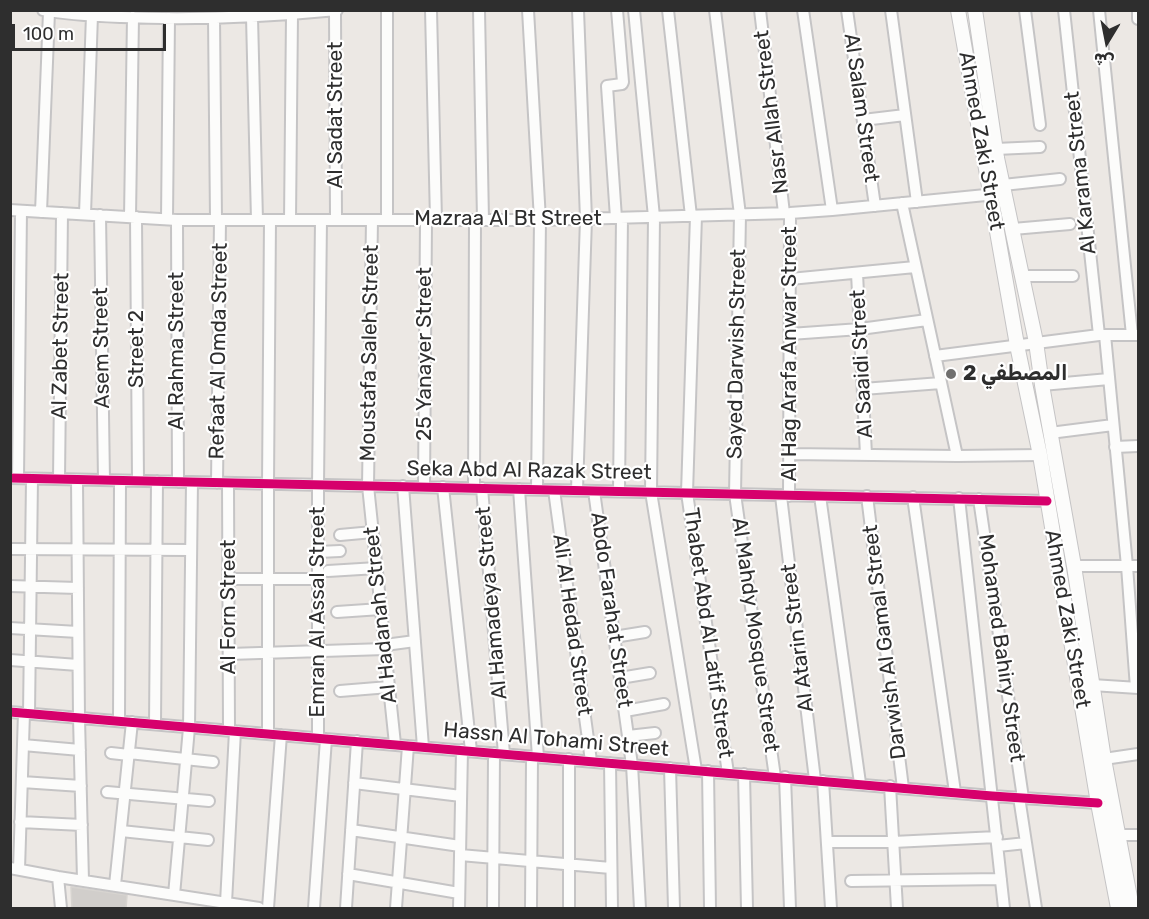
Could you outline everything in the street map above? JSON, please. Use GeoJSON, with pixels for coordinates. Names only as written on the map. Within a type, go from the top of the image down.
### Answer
{"type":"FeatureCollection","features":[{"type":"Feature","properties":{"kind":"street"},"geometry":{"type":"LineString","coordinates":[[387,10],[387,220]]}},
{"type":"Feature","properties":{"kind":"street","name":"25 Yanayer Street"},"geometry":{"type":"LineString","coordinates":[[424,487],[431,220],[431,10]]}},
{"type":"Feature","properties":{"kind":"street","name":"Al Hamadeya Street"},"geometry":{"type":"LineString","coordinates":[[479,10],[478,488],[499,753],[493,859],[493,909]]}},
{"type":"Feature","properties":{"kind":"street"},"geometry":{"type":"LineString","coordinates":[[528,10],[540,220],[537,489]]}},
{"type":"Feature","properties":{"kind":"street"},"geometry":{"type":"LineString","coordinates":[[577,490],[586,219],[578,10]]}},
{"type":"Feature","properties":{"kind":"street"},"geometry":{"type":"LineString","coordinates":[[616,10],[623,82],[607,86],[619,218],[619,491]]}},
{"type":"Feature","properties":{"kind":"street"},"geometry":{"type":"LineString","coordinates":[[634,10],[654,217],[651,492],[696,770]]}},
{"type":"Feature","properties":{"kind":"street","name":"Thabet Abd Al Latif Street"},"geometry":{"type":"LineString","coordinates":[[668,10],[693,216],[687,493],[728,773]]}},
{"type":"Feature","properties":{"kind":"street","name":"Sayed Darwish Street"},"geometry":{"type":"LineString","coordinates":[[715,10],[740,215],[735,494]]}},
{"type":"Feature","properties":{"kind":"street","name":"Nasr Allah Street"},"geometry":{"type":"LineString","coordinates":[[760,10],[787,213]]}},
{"type":"Feature","properties":{"kind":"street"},"geometry":{"type":"LineString","coordinates":[[803,10],[832,210]]}},
{"type":"Feature","properties":{"kind":"street","name":"Al Salam Street"},"geometry":{"type":"LineString","coordinates":[[847,10],[875,206]]}},
{"type":"Feature","properties":{"kind":"street"},"geometry":{"type":"LineString","coordinates":[[891,10],[917,202]]}},
{"type":"Feature","properties":{"kind":"street","name":"Ahmed Zaki Street"},"geometry":{"type":"LineString","coordinates":[[958,10],[999,191],[1013,229],[1036,342],[1074,566],[1098,802],[1118,909]]}},
{"type":"Feature","properties":{"kind":"street","name":"Ahmed Zaki Street"},"geometry":{"type":"LineString","coordinates":[[975,10],[996,149],[1017,345],[1040,455],[1047,501],[1086,686],[1104,759],[1132,909]]}},
{"type":"Feature","properties":{"kind":"street"},"geometry":{"type":"LineString","coordinates":[[1026,10],[1040,125]]}},
{"type":"Feature","properties":{"kind":"street","name":"Al Karama Street"},"geometry":{"type":"LineString","coordinates":[[1064,10],[1109,379],[1115,447],[1133,566],[1137,688]]}},
{"type":"Feature","properties":{"kind":"street"},"geometry":{"type":"LineString","coordinates":[[935,356],[1102,335],[1135,335],[1099,10]]}},
{"type":"Feature","properties":{"kind":"street"},"geometry":{"type":"LineString","coordinates":[[1138,10],[1138,19]]}},
{"type":"Feature","properties":{"kind":"street"},"geometry":{"type":"LineString","coordinates":[[41,212],[53,11],[169,18],[198,14],[214,18],[231,14],[252,17],[336,11]]}},
{"type":"Feature","properties":{"kind":"street","name":"Al Sadat Street"},"geometry":{"type":"LineString","coordinates":[[336,11],[336,220]]}},
{"type":"Feature","properties":{"kind":"street"},"geometry":{"type":"LineString","coordinates":[[85,214],[100,14]]}},
{"type":"Feature","properties":{"kind":"street"},"geometry":{"type":"LineString","coordinates":[[284,14],[290,220]]}},
{"type":"Feature","properties":{"kind":"street","name":"Street 2"},"geometry":{"type":"LineString","coordinates":[[138,481],[133,217],[140,15]]}},
{"type":"Feature","properties":{"kind":"street"},"geometry":{"type":"LineString","coordinates":[[252,17],[257,220]]}},
{"type":"Feature","properties":{"kind":"street","name":"Al Rahma Street"},"geometry":{"type":"LineString","coordinates":[[169,18],[178,482]]}},
{"type":"Feature","properties":{"kind":"street","name":"Refaat Al Omda Street"},"geometry":{"type":"LineString","coordinates":[[214,18],[223,483]]}},
{"type":"Feature","properties":{"kind":"street"},"geometry":{"type":"LineString","coordinates":[[863,120],[905,115]]}},
{"type":"Feature","properties":{"kind":"street"},"geometry":{"type":"LineString","coordinates":[[996,149],[1040,147]]}},
{"type":"Feature","properties":{"kind":"street","name":"Mazraa Al Bt Street"},"geometry":{"type":"LineString","coordinates":[[16,211],[218,220],[540,220],[740,215],[917,202],[999,191],[1060,179]]}},
{"type":"Feature","properties":{"kind":"street"},"geometry":{"type":"LineString","coordinates":[[902,203],[957,456]]}},
{"type":"Feature","properties":{"kind":"street"},"geometry":{"type":"LineString","coordinates":[[14,478],[16,211]]}},
{"type":"Feature","properties":{"kind":"street","name":"Al Zabet Street"},"geometry":{"type":"LineString","coordinates":[[59,479],[62,213]]}},
{"type":"Feature","properties":{"kind":"street","name":"Al Hag Arafa Anwar Street"},"geometry":{"type":"LineString","coordinates":[[785,496],[789,454],[790,334],[787,213]]}},
{"type":"Feature","properties":{"kind":"street","name":"Asem Street"},"geometry":{"type":"LineString","coordinates":[[100,215],[104,480]]}},
{"type":"Feature","properties":{"kind":"street"},"geometry":{"type":"LineString","coordinates":[[268,734],[270,220]]}},
{"type":"Feature","properties":{"kind":"street","name":"Emran Al Assal Street"},"geometry":{"type":"LineString","coordinates":[[314,909],[322,739],[318,651],[321,220]]}},
{"type":"Feature","properties":{"kind":"street","name":"Moustafa Saleh Street"},"geometry":{"type":"LineString","coordinates":[[368,486],[372,220]]}},
{"type":"Feature","properties":{"kind":"street"},"geometry":{"type":"LineString","coordinates":[[1013,229],[1070,224]]}},
{"type":"Feature","properties":{"kind":"street"},"geometry":{"type":"LineString","coordinates":[[790,279],[915,267]]}},
{"type":"Feature","properties":{"kind":"street","name":"Al Saaidi Street"},"geometry":{"type":"LineString","coordinates":[[857,273],[866,455]]}},
{"type":"Feature","properties":{"kind":"street"},"geometry":{"type":"LineString","coordinates":[[1022,276],[1073,276]]}},
{"type":"Feature","properties":{"kind":"street"},"geometry":{"type":"LineString","coordinates":[[790,334],[860,330],[927,320]]}},
{"type":"Feature","properties":{"kind":"street"},"geometry":{"type":"LineString","coordinates":[[1042,385],[1109,379]]}},
{"type":"Feature","properties":{"kind":"street"},"geometry":{"type":"LineString","coordinates":[[863,389],[941,383]]}},
{"type":"Feature","properties":{"kind":"street"},"geometry":{"type":"LineString","coordinates":[[1050,434],[1113,424]]}},
{"type":"Feature","properties":{"kind":"street"},"geometry":{"type":"LineString","coordinates":[[1115,447],[1138,446]]}},
{"type":"Feature","properties":{"kind":"street"},"geometry":{"type":"LineString","coordinates":[[789,454],[1040,455]]}},
{"type":"Feature","properties":{"kind":"street","name":"Seka Abd Al Razak Street"},"geometry":{"type":"LineString","coordinates":[[14,478],[1047,501]]}},
{"type":"Feature","properties":{"kind":"street"},"geometry":{"type":"LineString","coordinates":[[32,478],[27,713],[15,868],[259,909]]}},
{"type":"Feature","properties":{"kind":"street"},"geometry":{"type":"LineString","coordinates":[[77,480],[83,880]]}},
{"type":"Feature","properties":{"kind":"street"},"geometry":{"type":"LineString","coordinates":[[119,721],[120,481]]}},
{"type":"Feature","properties":{"kind":"street"},"geometry":{"type":"LineString","coordinates":[[155,724],[157,481]]}},
{"type":"Feature","properties":{"kind":"street"},"geometry":{"type":"LineString","coordinates":[[174,895],[189,728],[192,482]]}},
{"type":"Feature","properties":{"kind":"street","name":"Al Forn Street"},"geometry":{"type":"LineString","coordinates":[[223,483],[229,579],[232,731],[226,903]]}},
{"type":"Feature","properties":{"kind":"street","name":"Al Hadanah Street"},"geometry":{"type":"LineString","coordinates":[[368,486],[395,744]]}},
{"type":"Feature","properties":{"kind":"street"},"geometry":{"type":"LineString","coordinates":[[403,486],[423,747]]}},
{"type":"Feature","properties":{"kind":"street"},"geometry":{"type":"LineString","coordinates":[[443,487],[466,751],[461,796],[459,909]]}},
{"type":"Feature","properties":{"kind":"street"},"geometry":{"type":"LineString","coordinates":[[519,489],[535,757],[531,909]]}},
{"type":"Feature","properties":{"kind":"street","name":"Ali Al Hedad Street"},"geometry":{"type":"LineString","coordinates":[[554,490],[591,761]]}},
{"type":"Feature","properties":{"kind":"street","name":"Abdo Farahat Street"},"geometry":{"type":"LineString","coordinates":[[594,491],[632,765],[640,909]]}},
{"type":"Feature","properties":{"kind":"street","name":"Al Mahdy Mosque Street"},"geometry":{"type":"LineString","coordinates":[[735,494],[780,777],[790,909]]}},
{"type":"Feature","properties":{"kind":"street","name":"Al Atarin Street"},"geometry":{"type":"LineString","coordinates":[[785,496],[827,842],[831,909]]}},
{"type":"Feature","properties":{"kind":"street"},"geometry":{"type":"LineString","coordinates":[[820,496],[860,783]]}},
{"type":"Feature","properties":{"kind":"street","name":"Darwish Al Gamal Street"},"geometry":{"type":"LineString","coordinates":[[867,496],[903,788]]}},
{"type":"Feature","properties":{"kind":"street"},"geometry":{"type":"LineString","coordinates":[[913,497],[955,792]]}},
{"type":"Feature","properties":{"kind":"street"},"geometry":{"type":"LineString","coordinates":[[959,498],[1005,909]]}},
{"type":"Feature","properties":{"kind":"street","name":"Mohamed Bahiry Street"},"geometry":{"type":"LineString","coordinates":[[979,499],[1036,909]]}},
{"type":"Feature","properties":{"kind":"street"},"geometry":{"type":"LineString","coordinates":[[340,535],[373,532]]}},
{"type":"Feature","properties":{"kind":"street"},"geometry":{"type":"LineString","coordinates":[[10,549],[191,550]]}},
{"type":"Feature","properties":{"kind":"street"},"geometry":{"type":"LineString","coordinates":[[318,552],[340,551]]}},
{"type":"Feature","properties":{"kind":"street"},"geometry":{"type":"LineString","coordinates":[[1074,566],[1133,566]]}},
{"type":"Feature","properties":{"kind":"street"},"geometry":{"type":"LineString","coordinates":[[328,571],[377,568]]}},
{"type":"Feature","properties":{"kind":"street"},"geometry":{"type":"LineString","coordinates":[[229,579],[318,579]]}},
{"type":"Feature","properties":{"kind":"street"},"geometry":{"type":"LineString","coordinates":[[10,586],[78,588]]}},
{"type":"Feature","properties":{"kind":"street"},"geometry":{"type":"LineString","coordinates":[[337,612],[381,609]]}},
{"type":"Feature","properties":{"kind":"street"},"geometry":{"type":"LineString","coordinates":[[10,628],[78,632]]}},
{"type":"Feature","properties":{"kind":"street"},"geometry":{"type":"LineString","coordinates":[[614,637],[645,632]]}},
{"type":"Feature","properties":{"kind":"street"},"geometry":{"type":"LineString","coordinates":[[229,654],[385,647],[415,641]]}},
{"type":"Feature","properties":{"kind":"street"},"geometry":{"type":"LineString","coordinates":[[10,660],[78,665]]}},
{"type":"Feature","properties":{"kind":"street"},"geometry":{"type":"LineString","coordinates":[[620,678],[650,673]]}},
{"type":"Feature","properties":{"kind":"street"},"geometry":{"type":"LineString","coordinates":[[1086,686],[1137,688]]}},
{"type":"Feature","properties":{"kind":"street"},"geometry":{"type":"LineString","coordinates":[[340,691],[389,687]]}},
{"type":"Feature","properties":{"kind":"street"},"geometry":{"type":"LineString","coordinates":[[625,711],[664,704]]}},
{"type":"Feature","properties":{"kind":"street","name":"Hassn Al Tohami Street"},"geometry":{"type":"LineString","coordinates":[[10,712],[1021,798],[1098,802]]}},
{"type":"Feature","properties":{"kind":"street"},"geometry":{"type":"LineString","coordinates":[[115,885],[132,722]]}},
{"type":"Feature","properties":{"kind":"street"},"geometry":{"type":"LineString","coordinates":[[628,736],[655,733]]}},
{"type":"Feature","properties":{"kind":"street"},"geometry":{"type":"LineString","coordinates":[[268,909],[281,735]]}},
{"type":"Feature","properties":{"kind":"street"},"geometry":{"type":"LineString","coordinates":[[346,909],[357,741]]}},
{"type":"Feature","properties":{"kind":"street"},"geometry":{"type":"LineString","coordinates":[[23,745],[80,750]]}},
{"type":"Feature","properties":{"kind":"street"},"geometry":{"type":"LineString","coordinates":[[396,909],[408,746]]}},
{"type":"Feature","properties":{"kind":"street"},"geometry":{"type":"LineString","coordinates":[[111,753],[213,762]]}},
{"type":"Feature","properties":{"kind":"street"},"geometry":{"type":"LineString","coordinates":[[1104,759],[1138,754]]}},
{"type":"Feature","properties":{"kind":"street"},"geometry":{"type":"LineString","coordinates":[[569,759],[569,909]]}},
{"type":"Feature","properties":{"kind":"street"},"geometry":{"type":"LineString","coordinates":[[610,763],[612,909]]}},
{"type":"Feature","properties":{"kind":"street"},"geometry":{"type":"LineString","coordinates":[[670,768],[674,909]]}},
{"type":"Feature","properties":{"kind":"street"},"geometry":{"type":"LineString","coordinates":[[708,771],[711,909]]}},
{"type":"Feature","properties":{"kind":"street"},"geometry":{"type":"LineString","coordinates":[[744,774],[747,909]]}},
{"type":"Feature","properties":{"kind":"street"},"geometry":{"type":"LineString","coordinates":[[22,782],[81,786]]}},
{"type":"Feature","properties":{"kind":"street"},"geometry":{"type":"LineString","coordinates":[[354,783],[461,796]]}},
{"type":"Feature","properties":{"kind":"street"},"geometry":{"type":"LineString","coordinates":[[890,786],[897,909]]}},
{"type":"Feature","properties":{"kind":"street"},"geometry":{"type":"LineString","coordinates":[[107,792],[209,801]]}},
{"type":"Feature","properties":{"kind":"street"},"geometry":{"type":"LineString","coordinates":[[20,822],[82,825]]}},
{"type":"Feature","properties":{"kind":"street"},"geometry":{"type":"LineString","coordinates":[[351,830],[401,837],[493,859],[611,868]]}},
{"type":"Feature","properties":{"kind":"street"},"geometry":{"type":"LineString","coordinates":[[121,831],[208,840]]}},
{"type":"Feature","properties":{"kind":"street"},"geometry":{"type":"LineString","coordinates":[[1119,835],[1138,836]]}},
{"type":"Feature","properties":{"kind":"street"},"geometry":{"type":"LineString","coordinates":[[827,842],[1026,843]]}},
{"type":"Feature","properties":{"kind":"street"},"geometry":{"type":"LineString","coordinates":[[348,874],[459,893]]}},
{"type":"Feature","properties":{"kind":"street"},"geometry":{"type":"LineString","coordinates":[[58,877],[61,909]]}},
{"type":"Feature","properties":{"kind":"street"},"geometry":{"type":"LineString","coordinates":[[851,881],[1001,879]]}},
{"type":"Feature","properties":{"kind":"building"},"geometry":{"type":"Polygon","coordinates":[[[71,887],[127,895],[126,909],[72,909],[71,887]]]}},
{"type":"Feature","properties":{"kind":"cycle path"},"geometry":{"type":"LineString","coordinates":[[10,478],[1047,501]]}},
{"type":"Feature","properties":{"kind":"cycle path"},"geometry":{"type":"LineString","coordinates":[[10,712],[992,796],[1098,803]]}},
{"type":"Feature","properties":{"kind":"place","name":"المصطفي 2"},"geometry":{"type":"Point","coordinates":[951,374]}}]}
